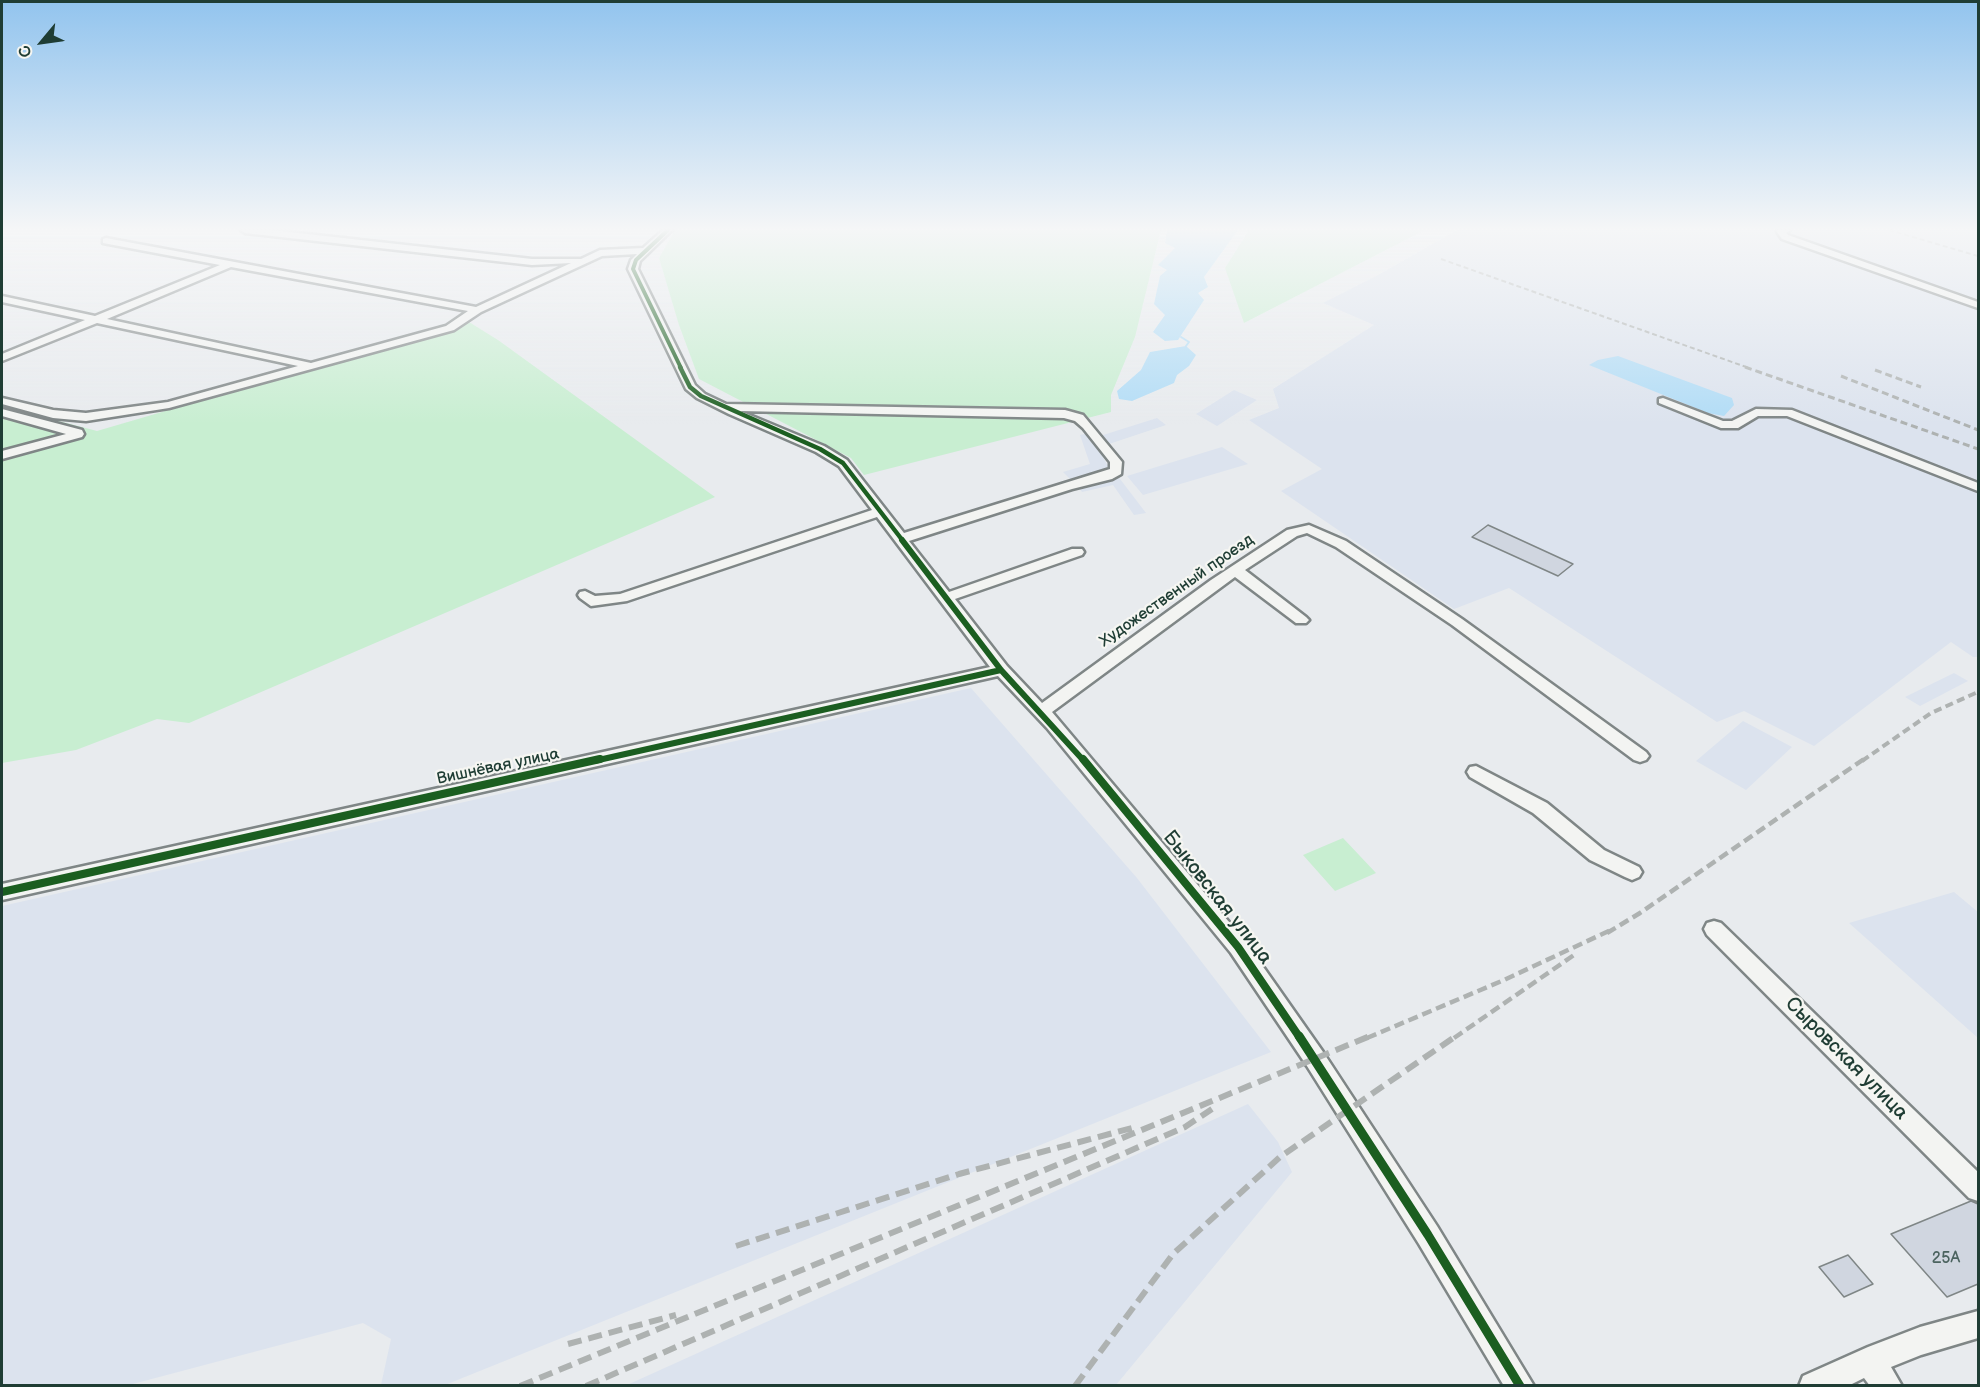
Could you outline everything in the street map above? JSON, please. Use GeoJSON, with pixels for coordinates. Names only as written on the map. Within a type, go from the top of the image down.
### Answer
{"type":"FeatureCollection","features":[{"type":"Feature","properties":{"kind":"street"},"geometry":{"type":"LineString","coordinates":[[2,358],[156,295]]}},
{"type":"Feature","properties":{"kind":"street"},"geometry":{"type":"LineString","coordinates":[[395,295],[477,310]]}},
{"type":"Feature","properties":{"kind":"street"},"geometry":{"type":"LineString","coordinates":[[2,401],[53,414],[86,417],[169,405],[450,328],[477,310],[510,295]]}},
{"type":"Feature","properties":{"kind":"street"},"geometry":{"type":"LineString","coordinates":[[645,295],[690,387],[701,396],[722,406],[1065,414],[1079,418],[1087,425],[1116,462],[1116,471],[1107,476],[1067,486],[900,539]]}},
{"type":"Feature","properties":{"kind":"street"},"geometry":{"type":"LineString","coordinates":[[1949,295],[1978,305]]}},
{"type":"Feature","properties":{"kind":"street"},"geometry":{"type":"LineString","coordinates":[[2,299],[312,366]]}},
{"type":"Feature","properties":{"kind":"street"},"geometry":{"type":"LineString","coordinates":[[1663,401],[1721,424],[1734,424],[1756,413],[1788,412],[1978,487]]}},
{"type":"Feature","properties":{"kind":"street","name":"Быковская улица"},"geometry":{"type":"LineString","coordinates":[[722,406],[820,449],[843,463],[1001,670],[1114,796],[1218,921],[1298,1032],[1428,1235],[1520,1386]]}},
{"type":"Feature","properties":{"kind":"street"},"geometry":{"type":"LineString","coordinates":[[2,413],[78,434],[2,455]]}},
{"type":"Feature","properties":{"kind":"street"},"geometry":{"type":"LineString","coordinates":[[585,595],[591,601],[622,598],[880,512]]}},
{"type":"Feature","properties":{"kind":"street","name":"Художественный проезд"},"geometry":{"type":"LineString","coordinates":[[1041,712],[1236,570],[1292,533],[1309,529],[1341,544],[1456,622],[1640,756]]}},
{"type":"Feature","properties":{"kind":"street"},"geometry":{"type":"LineString","coordinates":[[945,598],[1077,552]]}},
{"type":"Feature","properties":{"kind":"street"},"geometry":{"type":"LineString","coordinates":[[1236,570],[1302,620]]}},
{"type":"Feature","properties":{"kind":"street","name":"Вишнёвая улица"},"geometry":{"type":"LineString","coordinates":[[2,892],[1001,670]]}},
{"type":"Feature","properties":{"kind":"street"},"geometry":{"type":"LineString","coordinates":[[1476,772],[1540,808],[1597,855],[1632,873]]}},
{"type":"Feature","properties":{"kind":"street","name":"Сыровская улица"},"geometry":{"type":"LineString","coordinates":[[1714,929],[1978,1189]]}},
{"type":"Feature","properties":{"kind":"street"},"geometry":{"type":"LineString","coordinates":[[1813,1386],[1920,1341],[1978,1325]]}},
{"type":"Feature","properties":{"kind":"street"},"geometry":{"type":"LineString","coordinates":[[1868,1362],[1888,1386]]}},
{"type":"Feature","properties":{"kind":"shaded area"},"geometry":{"type":"Polygon","coordinates":[[[1339,295],[1978,295],[1978,657],[1973,657],[1951,642],[1814,746],[1744,711],[1717,722],[1509,588],[1454,609],[1281,491],[1322,469],[1249,420],[1279,408],[1273,389],[1374,325],[1323,303],[1339,295]]]}},
{"type":"Feature","properties":{"kind":"shaded area"},"geometry":{"type":"Polygon","coordinates":[[[1234,390],[1257,400],[1217,426],[1196,414],[1234,390]]]}},
{"type":"Feature","properties":{"kind":"shaded area"},"geometry":{"type":"Polygon","coordinates":[[[1157,418],[1166,425],[1106,445],[1100,436],[1157,418]]]}},
{"type":"Feature","properties":{"kind":"shaded area"},"geometry":{"type":"Polygon","coordinates":[[[1089,433],[1108,466],[1103,472],[1071,480],[1063,472],[1090,464],[1080,435],[1089,433]]]}},
{"type":"Feature","properties":{"kind":"shaded area"},"geometry":{"type":"Polygon","coordinates":[[[1222,447],[1248,464],[1143,495],[1127,476],[1222,447]]]}},
{"type":"Feature","properties":{"kind":"shaded area"},"geometry":{"type":"Polygon","coordinates":[[[1117,475],[1146,513],[1134,515],[1113,485],[1082,492],[1077,485],[1117,475]]]}},
{"type":"Feature","properties":{"kind":"shaded area"},"geometry":{"type":"Polygon","coordinates":[[[1954,673],[1968,681],[1920,706],[1905,697],[1954,673]]]}},
{"type":"Feature","properties":{"kind":"shaded area"},"geometry":{"type":"Polygon","coordinates":[[[971,688],[1137,878],[1271,1052],[445,1385],[381,1385],[391,1339],[363,1323],[129,1385],[2,1385],[2,906],[971,688]]]}},
{"type":"Feature","properties":{"kind":"shaded area"},"geometry":{"type":"Polygon","coordinates":[[[1743,721],[1792,747],[1746,790],[1696,761],[1743,721]]]}},
{"type":"Feature","properties":{"kind":"shaded area"},"geometry":{"type":"Polygon","coordinates":[[[1954,892],[1978,912],[1978,1038],[1849,923],[1954,892]]]}},
{"type":"Feature","properties":{"kind":"shaded area"},"geometry":{"type":"Polygon","coordinates":[[[1248,1104],[1278,1142],[1292,1172],[1116,1385],[627,1385],[1248,1104]]]}},
{"type":"Feature","properties":{"kind":"green space"},"geometry":{"type":"Polygon","coordinates":[[[670,295],[1145,295],[1135,337],[1111,395],[1111,412],[864,475],[851,458],[699,379],[670,295]]]}},
{"type":"Feature","properties":{"kind":"green space"},"geometry":{"type":"Polygon","coordinates":[[[1234,295],[1299,295],[1244,323],[1234,295]]]}},
{"type":"Feature","properties":{"kind":"green space"},"geometry":{"type":"Polygon","coordinates":[[[469,322],[498,340],[715,497],[189,723],[157,719],[76,750],[2,763],[2,406],[97,431],[469,322]]]}},
{"type":"Feature","properties":{"kind":"green space"},"geometry":{"type":"Polygon","coordinates":[[[1343,838],[1376,873],[1335,891],[1303,855],[1343,838]]]}},
{"type":"Feature","properties":{"kind":"water"},"geometry":{"type":"Polygon","coordinates":[[[1156,295],[1199,295],[1204,300],[1178,340],[1165,341],[1153,332],[1165,315],[1154,304],[1156,295]]]}},
{"type":"Feature","properties":{"kind":"water"},"geometry":{"type":"Polygon","coordinates":[[[1186,346],[1196,355],[1189,366],[1177,375],[1174,383],[1132,401],[1119,399],[1117,391],[1141,370],[1150,352],[1186,346]]]}},
{"type":"Feature","properties":{"kind":"water"},"geometry":{"type":"Polygon","coordinates":[[[1618,356],[1732,398],[1734,405],[1724,416],[1708,413],[1589,365],[1598,360],[1618,356]]]}},
{"type":"Feature","properties":{"kind":"building"},"geometry":{"type":"Polygon","coordinates":[[[1488,525],[1573,564],[1558,576],[1472,537],[1488,525]]]}},
{"type":"Feature","properties":{"kind":"building"},"geometry":{"type":"Polygon","coordinates":[[[1971,1201],[1978,1204],[1978,1284],[1947,1297],[1891,1234],[1971,1201]]]}},
{"type":"Feature","properties":{"kind":"building"},"geometry":{"type":"Polygon","coordinates":[[[1848,1255],[1873,1284],[1844,1297],[1819,1267],[1848,1255]]]}},
{"type":"Feature","properties":{"kind":"waterway"},"geometry":{"type":"LineString","coordinates":[[1181,337],[1189,342],[1186,346]]}},
{"type":"Feature","properties":{"kind":"railway"},"geometry":{"type":"LineString","coordinates":[[1542,295],[1749,368]]}},
{"type":"Feature","properties":{"kind":"railway"},"geometry":{"type":"LineString","coordinates":[[1745,367],[1978,449]]}},
{"type":"Feature","properties":{"kind":"railway"},"geometry":{"type":"LineString","coordinates":[[1875,370],[1921,387]]}},
{"type":"Feature","properties":{"kind":"railway"},"geometry":{"type":"LineString","coordinates":[[1841,376],[1978,430]]}},
{"type":"Feature","properties":{"kind":"railway"},"geometry":{"type":"LineString","coordinates":[[1862,761],[1931,713],[1978,692]]}},
{"type":"Feature","properties":{"kind":"railway"},"geometry":{"type":"LineString","coordinates":[[1607,933],[1640,913],[1864,759]]}},
{"type":"Feature","properties":{"kind":"railway"},"geometry":{"type":"LineString","coordinates":[[1367,1038],[1504,980],[1613,929]]}},
{"type":"Feature","properties":{"kind":"railway"},"geometry":{"type":"LineString","coordinates":[[1454,1038],[1574,955]]}},
{"type":"Feature","properties":{"kind":"railway"},"geometry":{"type":"LineString","coordinates":[[520,1386],[1370,1036]]}},
{"type":"Feature","properties":{"kind":"railway"},"geometry":{"type":"LineString","coordinates":[[1075,1386],[1173,1254],[1280,1157],[1456,1036]]}},
{"type":"Feature","properties":{"kind":"railway"},"geometry":{"type":"LineString","coordinates":[[586,1386],[1185,1127],[1212,1109]]}},
{"type":"Feature","properties":{"kind":"railway"},"geometry":{"type":"LineString","coordinates":[[736,1246],[959,1174],[1132,1128]]}},
{"type":"Feature","properties":{"kind":"railway"},"geometry":{"type":"LineString","coordinates":[[568,1344],[676,1315]]}},
{"type":"Feature","properties":{"kind":"cycle path"},"geometry":{"type":"LineString","coordinates":[[645,295],[690,387],[701,396],[733,412],[820,449],[843,463],[1001,670],[1053,724],[1238,947],[1315,1059],[1428,1235],[1520,1386]]}},
{"type":"Feature","properties":{"kind":"cycle path"},"geometry":{"type":"LineString","coordinates":[[2,892],[1001,670]]}}]}
